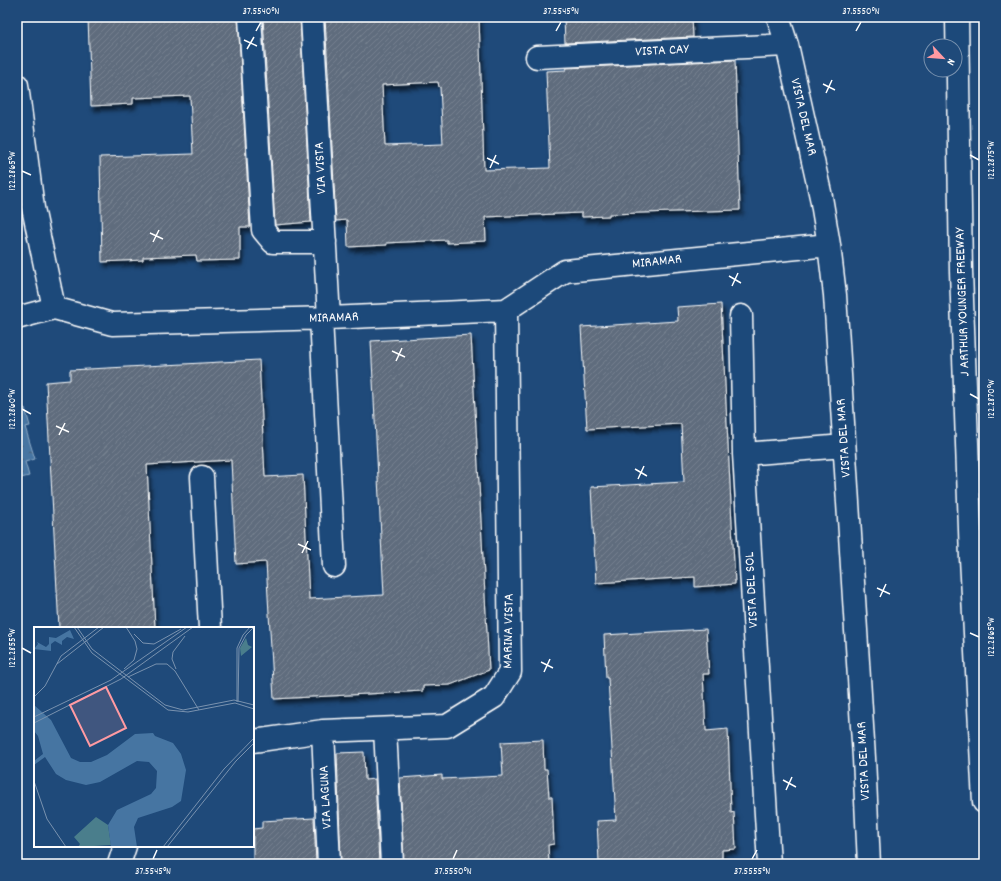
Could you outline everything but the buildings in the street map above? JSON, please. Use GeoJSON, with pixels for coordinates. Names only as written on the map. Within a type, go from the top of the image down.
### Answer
{"type":"FeatureCollection","features":[{"type":"Feature","properties":{"kind":"main road"},"geometry":{"type":"LineString","coordinates":[[250,17],[262,230],[272,242],[325,242]]}},
{"type":"Feature","properties":{"kind":"main road","name":"VIA VISTA"},"geometry":{"type":"LineString","coordinates":[[312,17],[325,242],[325,318],[334,566]]}},
{"type":"Feature","properties":{"kind":"main road","name":"VISTA DEL MAR"},"geometry":{"type":"LineString","coordinates":[[778,17],[787,45],[821,197],[835,295],[864,758],[869,864]]}},
{"type":"Feature","properties":{"kind":"main road","name":"J ARTHUR YOUNGER FREEWAY"},"geometry":{"type":"LineString","coordinates":[[957,17],[962,271],[971,558],[984,802]]}},
{"type":"Feature","properties":{"kind":"main road","name":"VISTA CAY"},"geometry":{"type":"LineString","coordinates":[[537,56],[787,45]]}},
{"type":"Feature","properties":{"kind":"main road"},"geometry":{"type":"LineString","coordinates":[[17,85],[33,208],[54,308],[17,318]]}},
{"type":"Feature","properties":{"kind":"main road","name":"MIRAMAR"},"geometry":{"type":"LineString","coordinates":[[54,308],[112,324],[325,318],[506,310],[565,271],[829,245]]}},
{"type":"Feature","properties":{"kind":"main road","name":"MARINA VISTA"},"geometry":{"type":"LineString","coordinates":[[254,741],[322,731],[447,726],[494,697],[510,672],[506,310]]}},
{"type":"Feature","properties":{"kind":"main road","name":"VISTA DEL SOL"},"geometry":{"type":"LineString","coordinates":[[741,316],[744,454],[769,864]]}},
{"type":"Feature","properties":{"kind":"main road"},"geometry":{"type":"LineString","coordinates":[[744,454],[844,446]]}},
{"type":"Feature","properties":{"kind":"main road"},"geometry":{"type":"LineString","coordinates":[[202,477],[210,627]]}},
{"type":"Feature","properties":{"kind":"main road"},"geometry":{"type":"LineString","coordinates":[[385,729],[392,864]]}},
{"type":"Feature","properties":{"kind":"main road","name":"VIA LAGUNA"},"geometry":{"type":"LineString","coordinates":[[322,731],[329,864]]}},
{"type":"Feature","properties":{"kind":"main road"},"geometry":{"type":"LineString","coordinates":[[119,864],[125,847]]}},
{"type":"Feature","properties":{"kind":"water"},"geometry":{"type":"Polygon","coordinates":[[[25,408],[30,426],[25,427],[35,459],[25,462],[29,476],[17,479],[17,410],[25,408]]]}}]}
